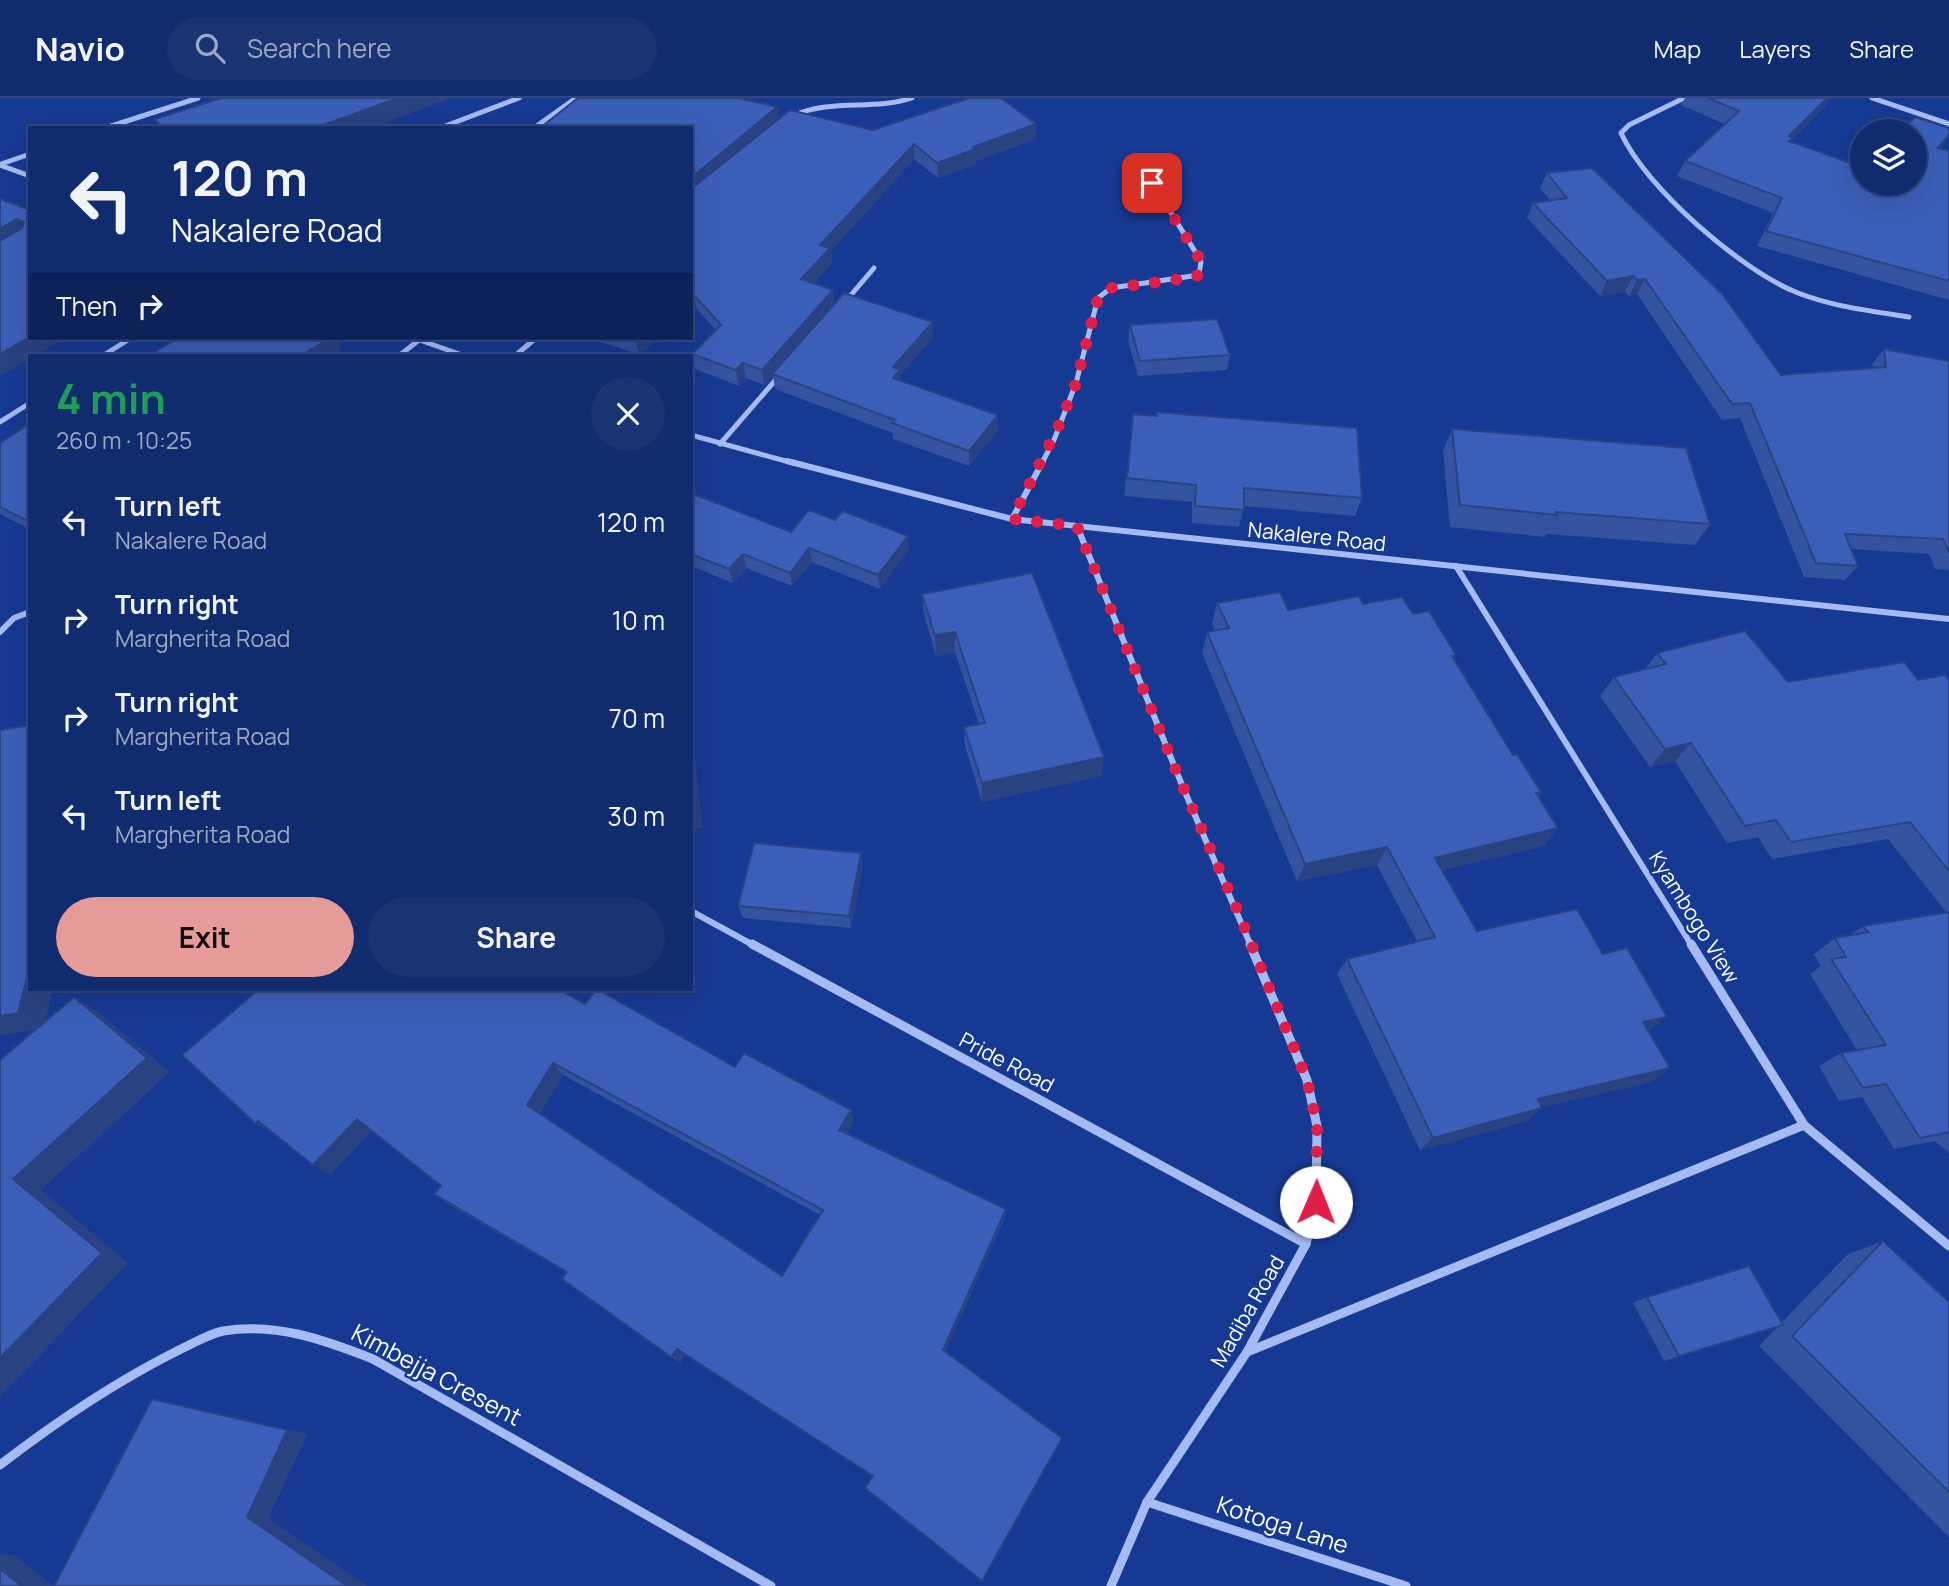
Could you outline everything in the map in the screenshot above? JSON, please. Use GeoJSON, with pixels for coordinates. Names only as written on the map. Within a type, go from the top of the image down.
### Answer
{"type":"FeatureCollection","features":[{"type":"Feature","properties":{"kind":"street"},"geometry":{"type":"LineString","coordinates":[[111,126],[198,98]]}},
{"type":"Feature","properties":{"kind":"street"},"geometry":{"type":"LineString","coordinates":[[445,126],[519,98]]}},
{"type":"Feature","properties":{"kind":"street"},"geometry":{"type":"LineString","coordinates":[[537,126],[576,98]]}},
{"type":"Feature","properties":{"kind":"street"},"geometry":{"type":"LineString","coordinates":[[790,118],[801,111],[900,102],[912,98]]}},
{"type":"Feature","properties":{"kind":"street"},"geometry":{"type":"LineString","coordinates":[[1685,98],[1629,125],[1621,133],[1624,146],[1636,165],[1723,245],[1774,281],[1824,302],[1909,317]]}},
{"type":"Feature","properties":{"kind":"street"},"geometry":{"type":"LineString","coordinates":[[1872,98],[1949,124]]}},
{"type":"Feature","properties":{"kind":"street"},"geometry":{"type":"LineString","coordinates":[[0,164],[28,155]]}},
{"type":"Feature","properties":{"kind":"street"},"geometry":{"type":"LineString","coordinates":[[1012,519],[1054,440],[1063,417],[1076,383],[1098,298],[1111,288],[1190,278],[1199,275],[1202,269],[1201,261],[1140,163]]}},
{"type":"Feature","properties":{"kind":"street"},"geometry":{"type":"LineString","coordinates":[[0,164],[28,175]]}},
{"type":"Feature","properties":{"kind":"street"},"geometry":{"type":"LineString","coordinates":[[838,309],[874,268]]}},
{"type":"Feature","properties":{"kind":"street"},"geometry":{"type":"LineString","coordinates":[[106,354],[128,340]]}},
{"type":"Feature","properties":{"kind":"street"},"geometry":{"type":"LineString","coordinates":[[401,354],[416,340]]}},
{"type":"Feature","properties":{"kind":"street"},"geometry":{"type":"LineString","coordinates":[[420,340],[459,354]]}},
{"type":"Feature","properties":{"kind":"street"},"geometry":{"type":"LineString","coordinates":[[517,354],[534,340]]}},
{"type":"Feature","properties":{"kind":"street"},"geometry":{"type":"LineString","coordinates":[[720,444],[783,372]]}},
{"type":"Feature","properties":{"kind":"street"},"geometry":{"type":"LineString","coordinates":[[0,422],[28,404]]}},
{"type":"Feature","properties":{"kind":"street","name":"Nakalere Road"},"geometry":{"type":"LineString","coordinates":[[693,436],[1012,519],[1949,619]]}},
{"type":"Feature","properties":{"kind":"street","name":"Madiba Road"},"geometry":{"type":"LineString","coordinates":[[1077,526],[1182,785],[1246,930],[1307,1080],[1317,1126],[1316,1202],[1306,1244],[1247,1352],[1147,1502],[1111,1586]]}},
{"type":"Feature","properties":{"kind":"street","name":"Kyambogo View"},"geometry":{"type":"LineString","coordinates":[[1456,566],[1804,1125],[1949,1246]]}},
{"type":"Feature","properties":{"kind":"street"},"geometry":{"type":"LineString","coordinates":[[0,632],[14,618],[28,613]]}},
{"type":"Feature","properties":{"kind":"street","name":"Pride Road"},"geometry":{"type":"LineString","coordinates":[[693,912],[1306,1244]]}},
{"type":"Feature","properties":{"kind":"street"},"geometry":{"type":"LineString","coordinates":[[1247,1352],[1804,1125]]}},
{"type":"Feature","properties":{"kind":"street","name":"Kimbejja Cresent"},"geometry":{"type":"LineString","coordinates":[[0,1465],[44,1431],[149,1364],[221,1331],[278,1329],[332,1342],[373,1359],[771,1586]]}},
{"type":"Feature","properties":{"kind":"street","name":"Kotoga Lane"},"geometry":{"type":"LineString","coordinates":[[1147,1502],[1406,1586]]}},
{"type":"Feature","properties":{"kind":"building"},"geometry":{"type":"Polygon","coordinates":[[[222,98],[398,98],[321,126],[160,126],[155,119],[222,98]]]}},
{"type":"Feature","properties":{"kind":"building"},"geometry":{"type":"Polygon","coordinates":[[[578,98],[738,98],[777,107],[693,176],[693,126],[543,126],[578,98]]]}},
{"type":"Feature","properties":{"kind":"building"},"geometry":{"type":"Polygon","coordinates":[[[969,98],[1001,98],[1036,124],[937,163],[914,144],[820,245],[830,248],[801,279],[833,290],[762,370],[743,363],[736,370],[692,354],[721,325],[693,294],[693,187],[790,110],[873,130],[969,98]]]}},
{"type":"Feature","properties":{"kind":"building"},"geometry":{"type":"Polygon","coordinates":[[[1708,98],[1827,98],[1789,136],[1793,138],[1789,141],[1850,163],[1850,196],[1927,196],[1927,121],[1949,128],[1949,135],[1938,148],[1949,151],[1949,281],[1766,231],[1782,198],[1685,161],[1739,111],[1708,98]]]}},
{"type":"Feature","properties":{"kind":"building"},"geometry":{"type":"Polygon","coordinates":[[[1592,168],[1722,294],[1781,375],[1886,367],[1884,349],[1949,361],[1949,553],[1943,539],[1845,534],[1858,566],[1816,563],[1750,403],[1732,404],[1645,279],[1637,280],[1633,276],[1607,281],[1533,203],[1567,198],[1547,173],[1592,168]]]}},
{"type":"Feature","properties":{"kind":"building"},"geometry":{"type":"Polygon","coordinates":[[[0,199],[28,209],[28,338],[0,354],[0,241],[22,228],[24,222],[17,219],[0,229],[0,199]]]}},
{"type":"Feature","properties":{"kind":"building"},"geometry":{"type":"Polygon","coordinates":[[[844,293],[933,322],[893,367],[900,370],[893,378],[998,415],[969,451],[772,374],[844,293]]]}},
{"type":"Feature","properties":{"kind":"building"},"geometry":{"type":"Polygon","coordinates":[[[1217,319],[1230,355],[1140,361],[1130,325],[1217,319]]]}},
{"type":"Feature","properties":{"kind":"building"},"geometry":{"type":"Polygon","coordinates":[[[175,340],[327,340],[304,354],[152,354],[175,340]]]}},
{"type":"Feature","properties":{"kind":"building"},"geometry":{"type":"Polygon","coordinates":[[[1156,412],[1357,428],[1362,498],[1244,488],[1244,510],[1195,506],[1196,485],[1127,478],[1133,414],[1157,416],[1156,412]]]}},
{"type":"Feature","properties":{"kind":"building"},"geometry":{"type":"Polygon","coordinates":[[[28,425],[28,521],[0,507],[0,443],[28,425]]]}},
{"type":"Feature","properties":{"kind":"building"},"geometry":{"type":"Polygon","coordinates":[[[1452,429],[1686,448],[1710,524],[1556,512],[1557,515],[1460,505],[1452,429]]]}},
{"type":"Feature","properties":{"kind":"building"},"geometry":{"type":"Polygon","coordinates":[[[696,495],[791,532],[809,510],[835,520],[843,511],[908,536],[878,575],[809,548],[790,573],[743,554],[729,569],[693,555],[693,498],[696,495]]]}},
{"type":"Feature","properties":{"kind":"building"},"geometry":{"type":"Polygon","coordinates":[[[1032,573],[1104,757],[982,783],[964,727],[985,723],[955,632],[935,635],[922,594],[1032,573]]]}},
{"type":"Feature","properties":{"kind":"building"},"geometry":{"type":"Polygon","coordinates":[[[1280,592],[1288,610],[1359,596],[1363,604],[1402,597],[1413,614],[1429,611],[1456,655],[1452,656],[1513,755],[1517,754],[1541,792],[1536,793],[1558,828],[1435,858],[1477,931],[1577,909],[1603,954],[1627,948],[1667,1017],[1643,1022],[1670,1068],[1538,1099],[1542,1108],[1433,1138],[1347,959],[1435,937],[1387,847],[1305,864],[1207,632],[1229,628],[1217,603],[1280,592]]]}},
{"type":"Feature","properties":{"kind":"building"},"geometry":{"type":"Polygon","coordinates":[[[1745,631],[1788,682],[1904,662],[1918,680],[1945,675],[1949,681],[1949,871],[1910,822],[1791,842],[1776,820],[1745,826],[1691,743],[1665,749],[1614,677],[1666,664],[1657,653],[1745,631]]]}},
{"type":"Feature","properties":{"kind":"building"},"geometry":{"type":"Polygon","coordinates":[[[28,725],[28,974],[18,1013],[0,1016],[0,730],[28,725]]]}},
{"type":"Feature","properties":{"kind":"building"},"geometry":{"type":"Polygon","coordinates":[[[693,783],[696,809],[693,810],[693,783]]]}},
{"type":"Feature","properties":{"kind":"building"},"geometry":{"type":"Polygon","coordinates":[[[754,843],[861,853],[849,916],[738,906],[754,843]]]}},
{"type":"Feature","properties":{"kind":"building"},"geometry":{"type":"Polygon","coordinates":[[[1949,912],[1949,1132],[1920,1138],[1886,1084],[1863,1088],[1841,1053],[1886,1045],[1831,959],[1846,957],[1835,938],[1868,932],[1863,926],[1949,912]]]}},
{"type":"Feature","properties":{"kind":"building"},"geometry":{"type":"Polygon","coordinates":[[[257,991],[562,991],[585,1004],[595,991],[601,991],[735,1067],[744,1053],[851,1110],[839,1130],[1006,1209],[943,1350],[1062,1438],[982,1581],[865,1488],[873,1476],[677,1349],[671,1357],[562,1279],[567,1272],[434,1194],[441,1186],[357,1119],[313,1165],[258,1121],[255,1123],[182,1055],[257,991]],[[553,1063],[527,1105],[782,1276],[823,1210],[553,1063]]]}},
{"type":"Feature","properties":{"kind":"building"},"geometry":{"type":"Polygon","coordinates":[[[74,997],[147,1058],[13,1179],[102,1253],[0,1358],[0,1060],[74,997]]]}},
{"type":"Feature","properties":{"kind":"building"},"geometry":{"type":"Polygon","coordinates":[[[1883,1241],[1949,1302],[1949,1492],[1792,1336],[1883,1241]]]}},
{"type":"Feature","properties":{"kind":"building"},"geometry":{"type":"Polygon","coordinates":[[[1749,1266],[1783,1325],[1679,1356],[1647,1297],[1749,1266]]]}},
{"type":"Feature","properties":{"kind":"building"},"geometry":{"type":"Polygon","coordinates":[[[152,1399],[287,1430],[247,1517],[347,1586],[54,1586],[152,1399]]]}},
{"type":"Feature","properties":{"kind":"building"},"geometry":{"type":"Polygon","coordinates":[[[0,1569],[22,1586],[0,1586],[0,1569]]]}},
{"type":"Feature","properties":{"kind":"route"},"geometry":{"type":"LineString","coordinates":[[1152,183],[1201,261],[1202,269],[1199,275],[1190,278],[1111,288],[1098,298],[1076,383],[1054,440],[1012,519],[1077,526],[1182,785],[1236,907],[1307,1080],[1317,1126],[1316,1202]]}}]}
